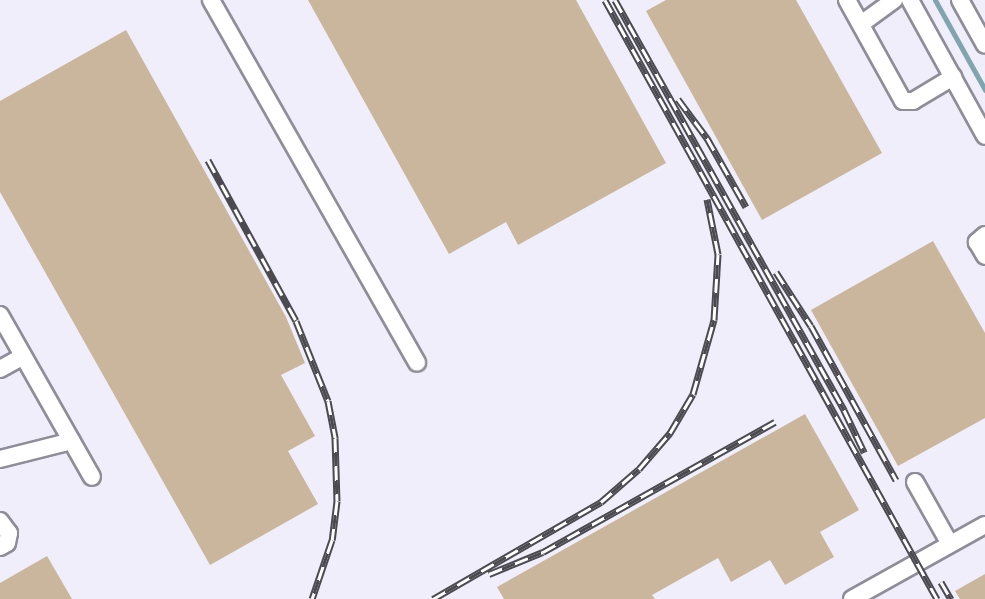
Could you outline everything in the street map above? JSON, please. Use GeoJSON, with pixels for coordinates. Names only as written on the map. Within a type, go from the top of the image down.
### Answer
{"type":"FeatureCollection","features":[{"type":"Feature","properties":{"kind":"street"},"geometry":{"type":"LineString","coordinates":[[211,0],[417,362]]}},
{"type":"Feature","properties":{"kind":"street"},"geometry":{"type":"LineString","coordinates":[[847,0],[903,101],[913,101],[953,77]]}},
{"type":"Feature","properties":{"kind":"street"},"geometry":{"type":"LineString","coordinates":[[861,24],[894,0]]}},
{"type":"Feature","properties":{"kind":"street"},"geometry":{"type":"LineString","coordinates":[[910,0],[985,136]]}},
{"type":"Feature","properties":{"kind":"street"},"geometry":{"type":"LineString","coordinates":[[960,0],[985,45]]}},
{"type":"Feature","properties":{"kind":"street"},"geometry":{"type":"LineString","coordinates":[[985,235],[977,242],[985,256]]}},
{"type":"Feature","properties":{"kind":"street"},"geometry":{"type":"LineString","coordinates":[[0,315],[92,477]]}},
{"type":"Feature","properties":{"kind":"street"},"geometry":{"type":"LineString","coordinates":[[0,369],[23,356]]}},
{"type":"Feature","properties":{"kind":"street"},"geometry":{"type":"LineString","coordinates":[[0,459],[72,441]]}},
{"type":"Feature","properties":{"kind":"street"},"geometry":{"type":"LineString","coordinates":[[915,482],[950,544]]}},
{"type":"Feature","properties":{"kind":"street"},"geometry":{"type":"LineString","coordinates":[[0,521],[9,533],[7,543],[0,547]]}},
{"type":"Feature","properties":{"kind":"street"},"geometry":{"type":"LineString","coordinates":[[852,599],[985,525]]}},
{"type":"Feature","properties":{"kind":"building"},"geometry":{"type":"Polygon","coordinates":[[[308,0],[576,0],[666,163],[518,245],[506,222],[449,254],[308,0]]]}},
{"type":"Feature","properties":{"kind":"building"},"geometry":{"type":"Polygon","coordinates":[[[666,0],[796,0],[882,153],[762,220],[646,11],[666,0]]]}},
{"type":"Feature","properties":{"kind":"building"},"geometry":{"type":"Polygon","coordinates":[[[126,30],[286,317],[305,363],[281,375],[315,436],[288,451],[318,504],[210,565],[0,192],[0,101],[126,30]]]}},
{"type":"Feature","properties":{"kind":"building"},"geometry":{"type":"Polygon","coordinates":[[[933,241],[985,333],[985,418],[898,466],[811,310],[933,241]]]}},
{"type":"Feature","properties":{"kind":"building"},"geometry":{"type":"Polygon","coordinates":[[[805,414],[859,510],[820,532],[834,557],[785,585],[770,560],[731,582],[718,558],[652,595],[655,599],[504,599],[497,587],[805,414]]]}},
{"type":"Feature","properties":{"kind":"building"},"geometry":{"type":"Polygon","coordinates":[[[47,556],[72,599],[0,599],[0,583],[47,556]]]}},
{"type":"Feature","properties":{"kind":"building"},"geometry":{"type":"Polygon","coordinates":[[[985,574],[985,599],[960,599],[955,591],[985,574]]]}},
{"type":"Feature","properties":{"kind":"waterway"},"geometry":{"type":"LineString","coordinates":[[935,0],[985,90]]}},
{"type":"Feature","properties":{"kind":"railway"},"geometry":{"type":"LineString","coordinates":[[605,0],[937,599]]}},
{"type":"Feature","properties":{"kind":"railway"},"geometry":{"type":"LineString","coordinates":[[615,0],[844,410],[864,452]]}},
{"type":"Feature","properties":{"kind":"railway"},"geometry":{"type":"LineString","coordinates":[[678,99],[707,138],[746,207]]}},
{"type":"Feature","properties":{"kind":"railway"},"geometry":{"type":"LineString","coordinates":[[208,160],[296,321],[328,401],[335,438],[337,501],[332,540],[312,599]]}},
{"type":"Feature","properties":{"kind":"railway"},"geometry":{"type":"LineString","coordinates":[[433,599],[601,502],[639,469],[670,433],[693,394],[714,320],[718,254],[707,199]]}},
{"type":"Feature","properties":{"kind":"railway"},"geometry":{"type":"LineString","coordinates":[[776,272],[811,326],[896,480]]}},
{"type":"Feature","properties":{"kind":"railway"},"geometry":{"type":"LineString","coordinates":[[489,574],[543,552],[775,422]]}},
{"type":"Feature","properties":{"kind":"railway"},"geometry":{"type":"LineString","coordinates":[[941,582],[951,599]]}}]}
